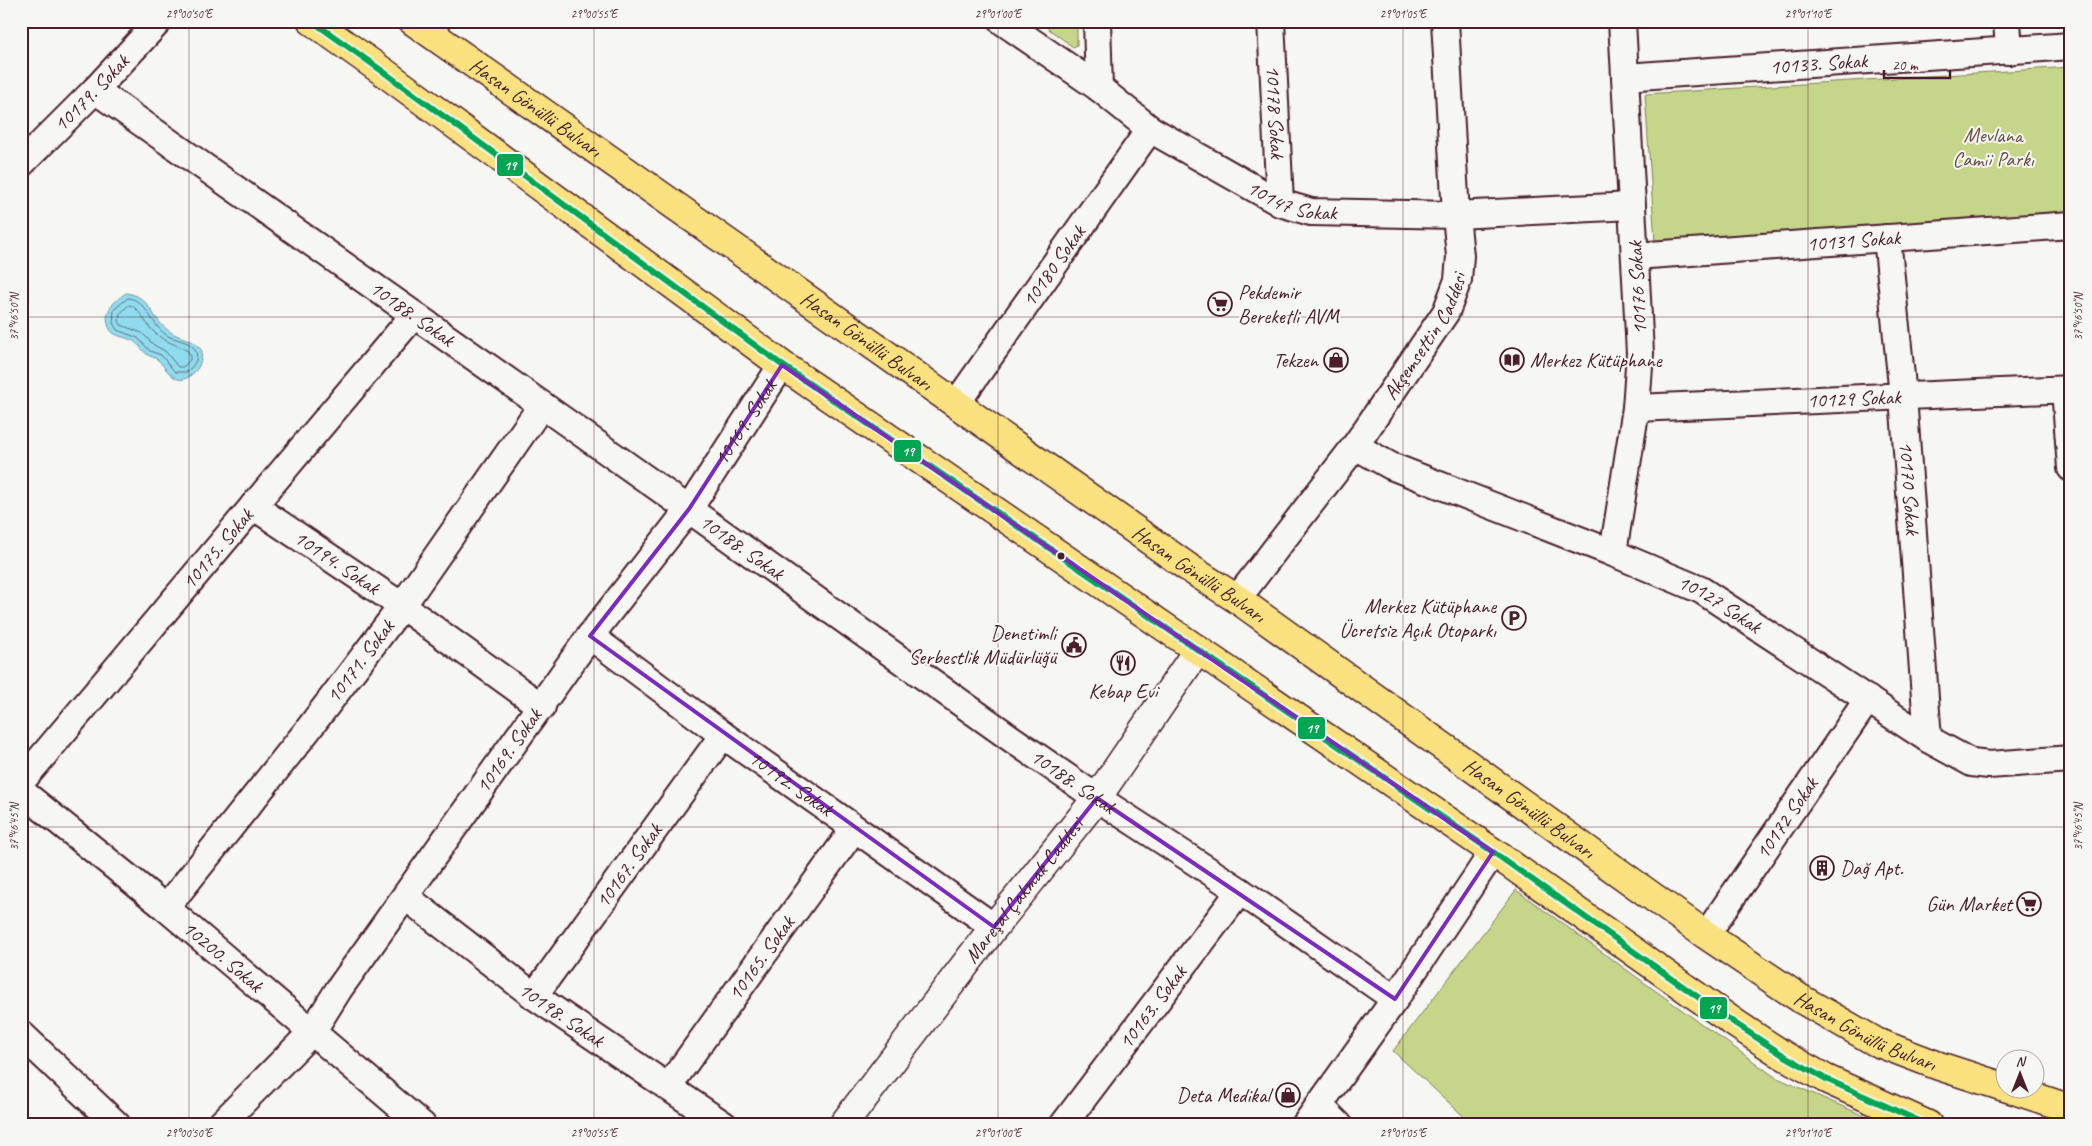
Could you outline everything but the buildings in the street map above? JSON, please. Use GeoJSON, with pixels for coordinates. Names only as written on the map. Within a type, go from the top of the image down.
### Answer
{"type":"FeatureCollection","features":[{"type":"Feature","properties":{"kind":"main road"},"geometry":{"type":"LineString","coordinates":[[312,21],[393,78],[782,364],[1197,651],[1493,852],[1736,1024],[1783,1056],[1826,1079],[1928,1125]]}},
{"type":"Feature","properties":{"kind":"main road","name":"Hasan Gönüllü Bulvarı"},"geometry":{"type":"LineString","coordinates":[[413,21],[1237,600],[1706,935],[1801,999],[1876,1042],[1994,1084]]}},
{"type":"Feature","properties":{"kind":"main road","name":"Hasan Gönüllü Bulvarı"},"geometry":{"type":"LineString","coordinates":[[2037,1098],[2071,1109]]}},
{"type":"Feature","properties":{"kind":"street","name":"10179. Sokak"},"geometry":{"type":"LineString","coordinates":[[21,164],[95,90],[159,21]]}},
{"type":"Feature","properties":{"kind":"street","name":"10147 Sokak"},"geometry":{"type":"LineString","coordinates":[[1002,21],[1098,88],[1150,129],[1280,203],[1311,212],[1456,215],[1632,206]]}},
{"type":"Feature","properties":{"kind":"street"},"geometry":{"type":"LineString","coordinates":[[1097,21],[1098,88]]}},
{"type":"Feature","properties":{"kind":"street","name":"10178 Sokak"},"geometry":{"type":"LineString","coordinates":[[1270,21],[1280,203]]}},
{"type":"Feature","properties":{"kind":"street","name":"Akşemsettin Caddesi"},"geometry":{"type":"LineString","coordinates":[[1237,600],[1355,446],[1446,312],[1458,280],[1460,256],[1445,21]]}},
{"type":"Feature","properties":{"kind":"street","name":"10176 Sokak"},"geometry":{"type":"LineString","coordinates":[[1612,552],[1636,408],[1640,353],[1622,21]]}},
{"type":"Feature","properties":{"kind":"street"},"geometry":{"type":"LineString","coordinates":[[2007,21],[2009,51]]}},
{"type":"Feature","properties":{"kind":"street","name":"10133. Sokak"},"geometry":{"type":"LineString","coordinates":[[1625,77],[2071,46]]}},
{"type":"Feature","properties":{"kind":"street","name":"10188. Sokak"},"geometry":{"type":"LineString","coordinates":[[95,90],[542,404],[1097,798],[1240,891],[1395,999]]}},
{"type":"Feature","properties":{"kind":"street","name":"10180 Sokak"},"geometry":{"type":"LineString","coordinates":[[956,404],[1150,129]]}},
{"type":"Feature","properties":{"kind":"street","name":"10131 Sokak"},"geometry":{"type":"LineString","coordinates":[[1635,256],[2071,225]]}},
{"type":"Feature","properties":{"kind":"street","name":"10170 Sokak"},"geometry":{"type":"LineString","coordinates":[[1887,238],[1903,396],[1928,739]]}},
{"type":"Feature","properties":{"kind":"street","name":"10175. Sokak"},"geometry":{"type":"LineString","coordinates":[[21,782],[414,315]]}},
{"type":"Feature","properties":{"kind":"street","name":"10169. Sokak"},"geometry":{"type":"LineString","coordinates":[[220,1125],[312,1032],[339,989],[542,707],[590,636],[689,509],[782,364]]}},
{"type":"Feature","properties":{"kind":"street"},"geometry":{"type":"LineString","coordinates":[[2068,389],[2071,468]]}},
{"type":"Feature","properties":{"kind":"street","name":"10129 Sokak"},"geometry":{"type":"LineString","coordinates":[[1636,408],[2068,389]]}},
{"type":"Feature","properties":{"kind":"street","name":"10171. Sokak"},"geometry":{"type":"LineString","coordinates":[[166,908],[307,731],[402,606],[542,404]]}},
{"type":"Feature","properties":{"kind":"street","name":"10127 Sokak"},"geometry":{"type":"LineString","coordinates":[[1355,446],[1390,466],[1612,552],[1701,590],[1928,739],[1972,763],[1989,765],[2071,759]]}},
{"type":"Feature","properties":{"kind":"street","name":"10194. Sokak"},"geometry":{"type":"LineString","coordinates":[[253,506],[402,606],[542,707]]}},
{"type":"Feature","properties":{"kind":"street","name":"10192. Sokak"},"geometry":{"type":"LineString","coordinates":[[590,636],[723,735],[994,927]]}},
{"type":"Feature","properties":{"kind":"street","name":"Mareşal Çakmak Caddesi"},"geometry":{"type":"LineString","coordinates":[[843,1125],[994,927],[1097,798],[1197,651]]}},
{"type":"Feature","properties":{"kind":"street","name":"10172 Sokak"},"geometry":{"type":"LineString","coordinates":[[1706,935],[1868,699]]}},
{"type":"Feature","properties":{"kind":"street","name":"10167. Sokak"},"geometry":{"type":"LineString","coordinates":[[534,996],[723,735]]}},
{"type":"Feature","properties":{"kind":"street","name":"10200. Sokak"},"geometry":{"type":"LineString","coordinates":[[21,791],[166,908],[422,1125]]}},
{"type":"Feature","properties":{"kind":"street","name":"10165. Sokak"},"geometry":{"type":"LineString","coordinates":[[668,1087],[854,829]]}},
{"type":"Feature","properties":{"kind":"street"},"geometry":{"type":"LineString","coordinates":[[1338,1125],[1312,1115],[1395,999],[1493,852]]}},
{"type":"Feature","properties":{"kind":"street","name":"10163. Sokak"},"geometry":{"type":"LineString","coordinates":[[1063,1125],[1240,891]]}},
{"type":"Feature","properties":{"kind":"street","name":"10198. Sokak"},"geometry":{"type":"LineString","coordinates":[[406,897],[534,996],[724,1125]]}},
{"type":"Feature","properties":{"kind":"street"},"geometry":{"type":"LineString","coordinates":[[21,1034],[117,1125]]}},
{"type":"Feature","properties":{"kind":"highlighted area"},"geometry":{"type":"Polygon","coordinates":[[[782,365],[1493,852],[1395,999],[1097,798],[994,927],[590,636],[689,509],[782,365]]]}},
{"type":"Feature","properties":{"kind":"green space"},"geometry":{"type":"Polygon","coordinates":[[[1038,21],[1077,21],[1077,45],[1073,47],[1038,21]]]}},
{"type":"Feature","properties":{"kind":"green space","name":"Mevlana Camii Parkı"},"geometry":{"type":"Polygon","coordinates":[[[2071,67],[2071,218],[1655,242],[1645,94],[2071,67]]]}},
{"type":"Feature","properties":{"kind":"green space"},"geometry":{"type":"Polygon","coordinates":[[[1516,890],[1775,1077],[1885,1125],[1473,1125],[1393,1051],[1516,890]]]}},
{"type":"Feature","properties":{"kind":"water"},"geometry":{"type":"Polygon","coordinates":[[[126,293],[141,298],[163,326],[174,334],[190,340],[202,351],[200,364],[191,375],[181,379],[172,376],[158,360],[146,354],[135,342],[112,332],[107,319],[109,309],[126,293]]]}},
{"type":"Feature","properties":{"kind":"transit line","name":"19"},"geometry":{"type":"LineString","coordinates":[[312,21],[782,365],[1493,852],[1736,1024],[1783,1055],[1826,1079],[1928,1125]]}},
{"type":"Feature","properties":{"kind":"place","name":"Pekdemir Bereketli AVM"},"geometry":{"type":"Point","coordinates":[1220,304]}},
{"type":"Feature","properties":{"kind":"place","name":"Tekzen"},"geometry":{"type":"Point","coordinates":[1336,360]}},
{"type":"Feature","properties":{"kind":"place","name":"Merkez Kütüphane"},"geometry":{"type":"Point","coordinates":[1512,360]}},
{"type":"Feature","properties":{"kind":"place","name":"Merkez Kütüphane Ücretsiz Açık Otoparkı"},"geometry":{"type":"Point","coordinates":[1514,618]}},
{"type":"Feature","properties":{"kind":"place","name":"Denetimli Serbestlik Müdürlüğü"},"geometry":{"type":"Point","coordinates":[1074,645]}},
{"type":"Feature","properties":{"kind":"place","name":"Kebap Evi"},"geometry":{"type":"Point","coordinates":[1123,663]}},
{"type":"Feature","properties":{"kind":"place","name":"Dağ Apt."},"geometry":{"type":"Point","coordinates":[1822,868]}},
{"type":"Feature","properties":{"kind":"place","name":"Gün Market"},"geometry":{"type":"Point","coordinates":[2029,904]}},
{"type":"Feature","properties":{"kind":"place","name":"Deta Medikal"},"geometry":{"type":"Point","coordinates":[1288,1095]}}]}
